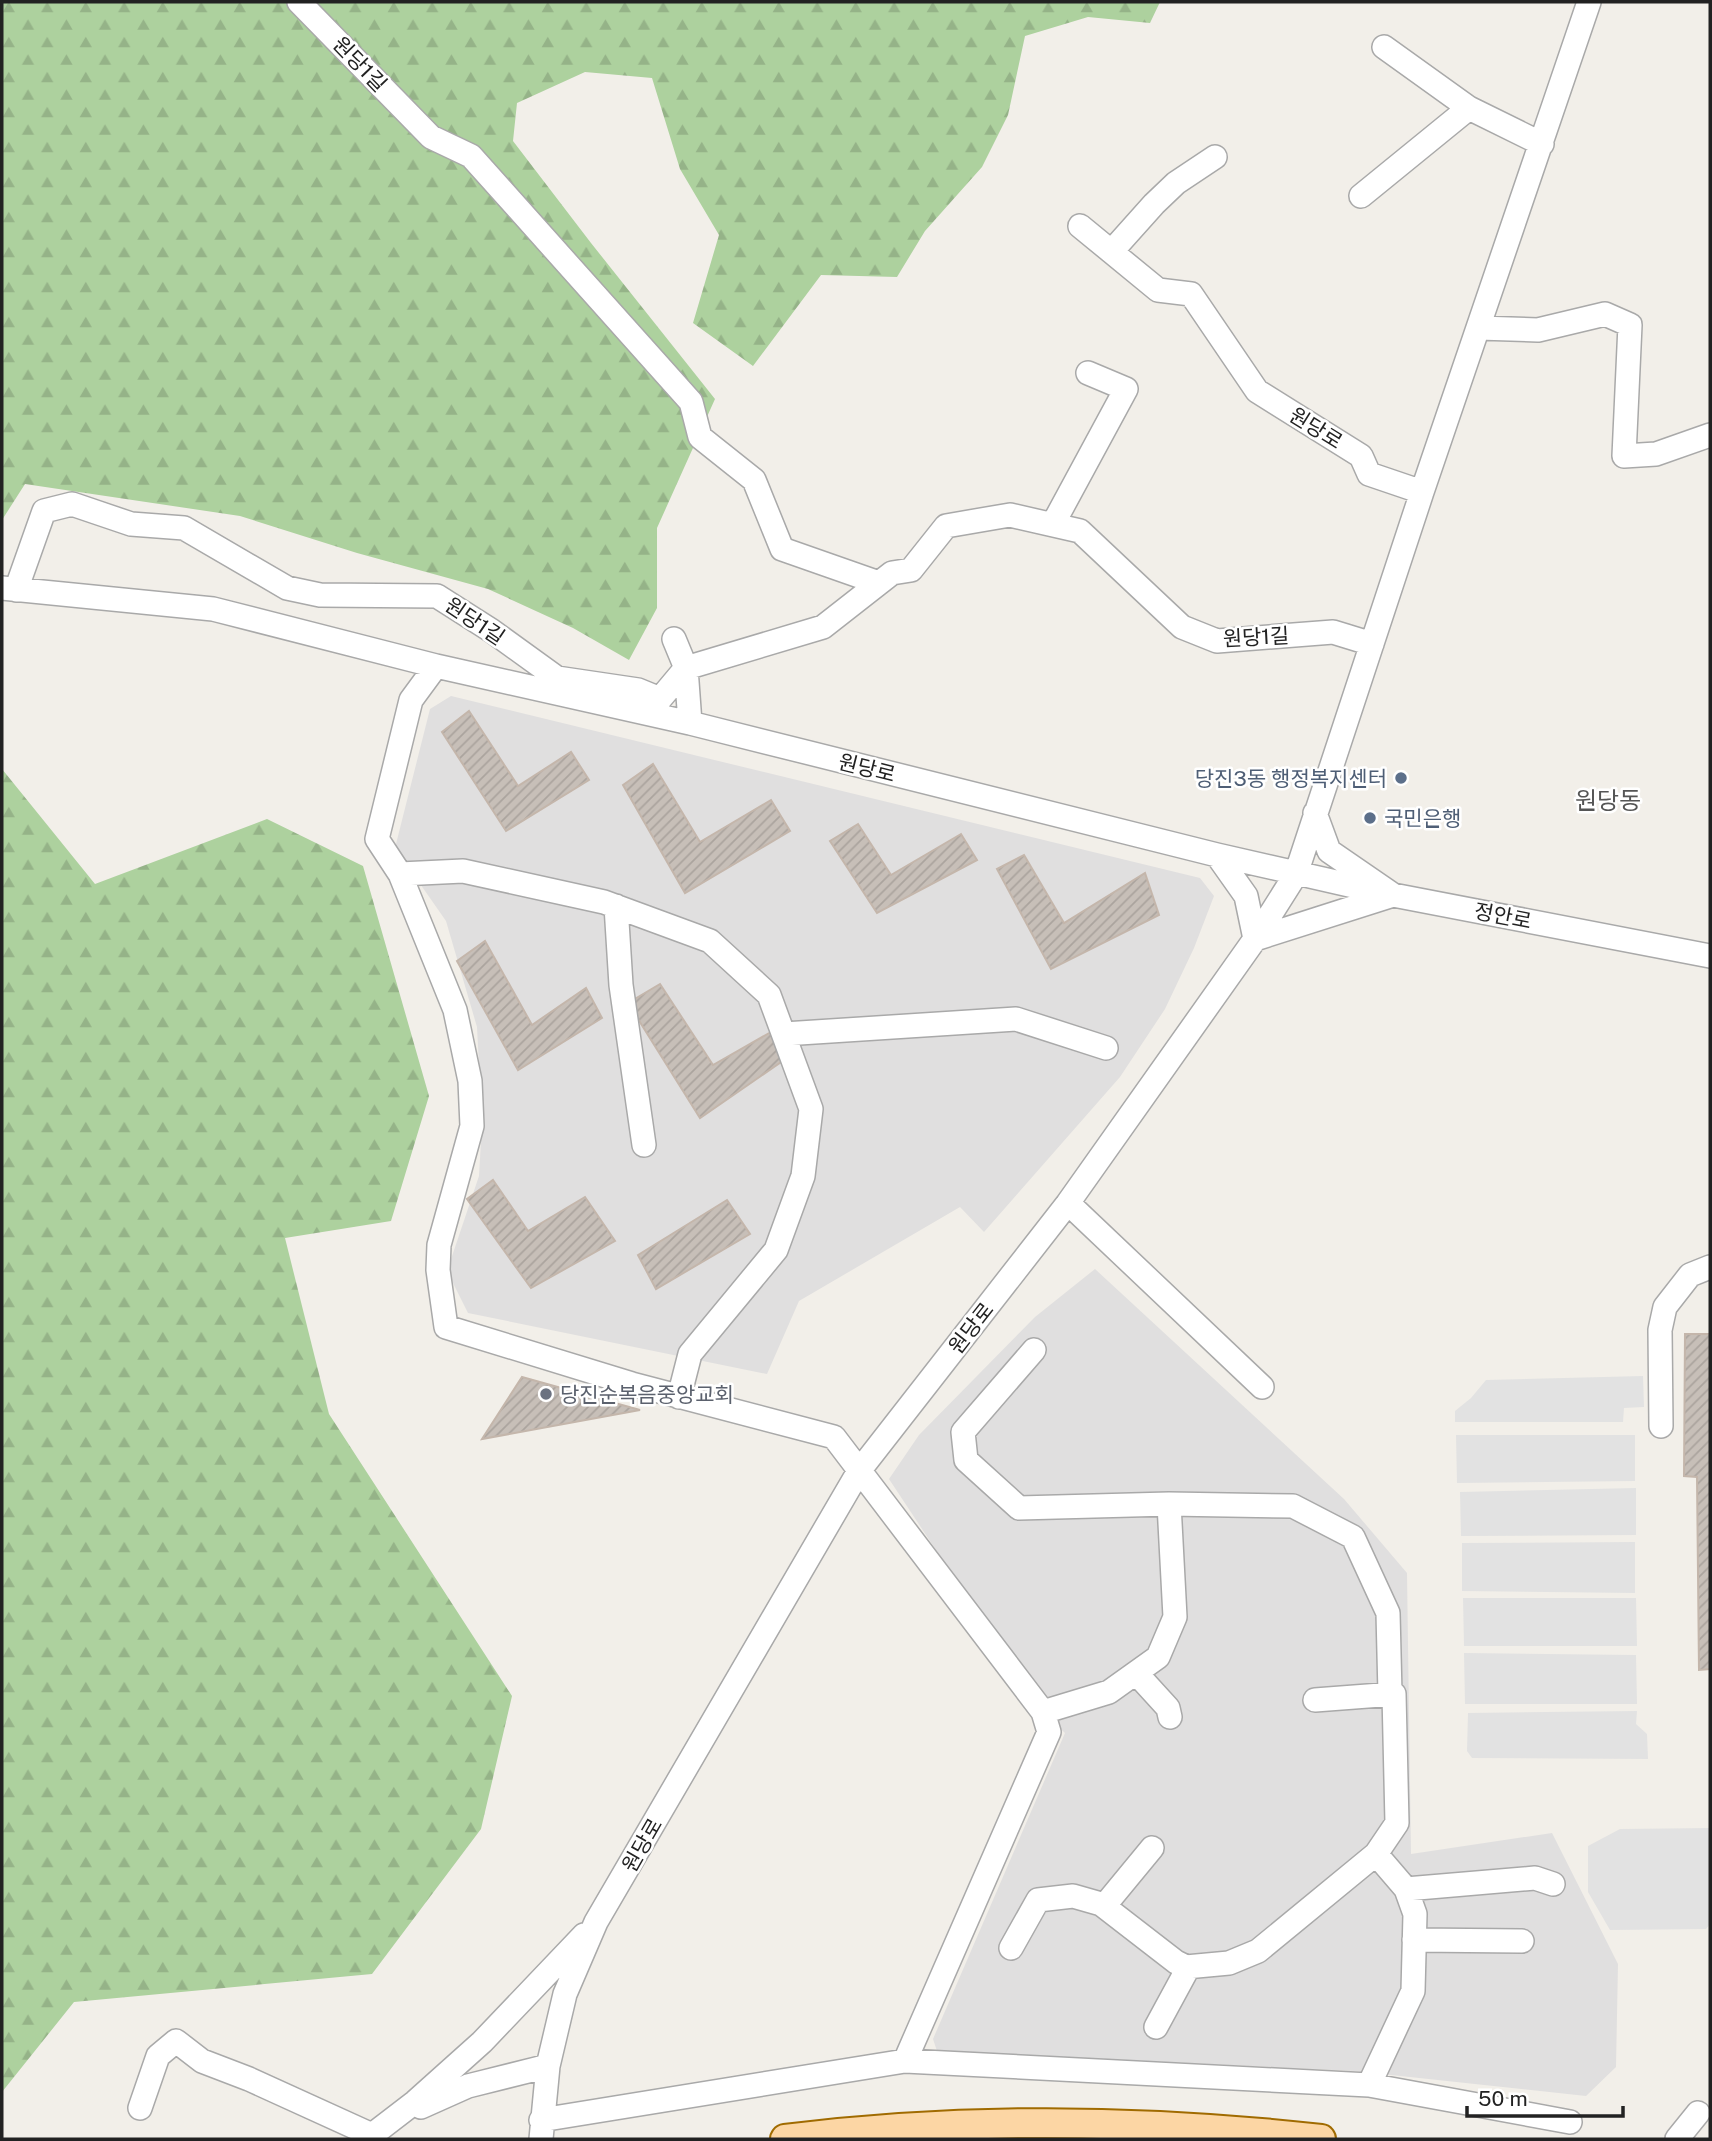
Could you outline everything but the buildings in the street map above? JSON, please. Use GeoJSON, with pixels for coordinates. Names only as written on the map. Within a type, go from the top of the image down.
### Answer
{"type":"FeatureCollection","features":[{"type":"Feature","properties":{"kind":"main road"},"geometry":{"type":"LineString","coordinates":[[785,2139],[919,2128],[1019,2124],[1233,2130],[1321,2139]]}},
{"type":"Feature","properties":{"kind":"street","name":"원당1길"},"geometry":{"type":"LineString","coordinates":[[299,2],[430,137],[471,156],[691,402],[700,437],[754,480],[782,549],[879,583]]}},
{"type":"Feature","properties":{"kind":"street","name":"원당로"},"geometry":{"type":"LineString","coordinates":[[541,2129],[548,2066],[565,1994],[596,1922],[859,1471],[1068,1203],[1255,939],[1296,874],[1422,492],[1589,2]]}},
{"type":"Feature","properties":{"kind":"street"},"geometry":{"type":"LineString","coordinates":[[1384,47],[1469,108],[1542,144]]}},
{"type":"Feature","properties":{"kind":"street"},"geometry":{"type":"LineString","coordinates":[[1361,196],[1469,108]]}},
{"type":"Feature","properties":{"kind":"street"},"geometry":{"type":"LineString","coordinates":[[1112,251],[1153,204],[1176,183],[1215,156]]}},
{"type":"Feature","properties":{"kind":"street","name":"원당로"},"geometry":{"type":"LineString","coordinates":[[1080,226],[1158,290],[1191,294],[1257,391],[1361,456],[1369,474],[1422,492]]}},
{"type":"Feature","properties":{"kind":"street"},"geometry":{"type":"LineString","coordinates":[[1479,328],[1538,330],[1605,314],[1630,325],[1624,456],[1656,454],[1710,435]]}},
{"type":"Feature","properties":{"kind":"street"},"geometry":{"type":"LineString","coordinates":[[1053,524],[1126,389],[1088,373]]}},
{"type":"Feature","properties":{"kind":"street","name":"원당1길"},"geometry":{"type":"LineString","coordinates":[[9,589],[44,511],[72,504],[131,524],[184,528],[287,587],[320,595],[437,596],[492,631],[556,678],[638,690],[660,699],[686,668],[823,627],[892,573],[911,570],[946,527],[1010,515],[1080,531],[1182,627],[1217,641],[1333,632],[1372,644]]}},
{"type":"Feature","properties":{"kind":"street","name":"원당로"},"geometry":{"type":"LineString","coordinates":[[9,589],[213,609],[436,666],[690,723],[1296,874]]}},
{"type":"Feature","properties":{"kind":"street"},"geometry":{"type":"LineString","coordinates":[[674,639],[686,668],[690,723]]}},
{"type":"Feature","properties":{"kind":"street"},"geometry":{"type":"LineString","coordinates":[[436,666],[411,700],[377,839],[400,874],[456,1010],[470,1081],[472,1126],[439,1245],[438,1270],[446,1328],[679,1397],[834,1437],[1043,1712],[1049,1732],[905,2061]]}},
{"type":"Feature","properties":{"kind":"street"},"geometry":{"type":"LineString","coordinates":[[1315,813],[1329,851],[1393,895]]}},
{"type":"Feature","properties":{"kind":"street"},"geometry":{"type":"LineString","coordinates":[[1217,855],[1247,899],[1255,939],[1393,895]]}},
{"type":"Feature","properties":{"kind":"street"},"geometry":{"type":"LineString","coordinates":[[400,874],[463,871],[616,906],[710,941],[769,995],[811,1109],[803,1176],[776,1250],[690,1354],[679,1397]]}},
{"type":"Feature","properties":{"kind":"street","name":"정안로"},"geometry":{"type":"LineString","coordinates":[[1296,874],[1710,956]]}},
{"type":"Feature","properties":{"kind":"street"},"geometry":{"type":"LineString","coordinates":[[616,906],[621,985],[644,1145]]}},
{"type":"Feature","properties":{"kind":"street"},"geometry":{"type":"LineString","coordinates":[[784,1034],[1016,1018],[1107,1048]]}},
{"type":"Feature","properties":{"kind":"street"},"geometry":{"type":"LineString","coordinates":[[1068,1203],[1262,1387]]}},
{"type":"Feature","properties":{"kind":"street"},"geometry":{"type":"LineString","coordinates":[[1661,1426],[1660,1330],[1665,1307],[1690,1275],[1710,1267]]}},
{"type":"Feature","properties":{"kind":"street"},"geometry":{"type":"LineString","coordinates":[[1034,1350],[963,1432],[966,1460],[1020,1508],[1169,1504],[1293,1506],[1353,1537],[1388,1613],[1390,1694]]}},
{"type":"Feature","properties":{"kind":"street"},"geometry":{"type":"LineString","coordinates":[[1043,1712],[1109,1692],[1158,1657],[1175,1617],[1169,1504]]}},
{"type":"Feature","properties":{"kind":"street"},"geometry":{"type":"LineString","coordinates":[[1137,1674],[1168,1708],[1170,1717]]}},
{"type":"Feature","properties":{"kind":"street"},"geometry":{"type":"LineString","coordinates":[[1101,1904],[1186,1967],[1229,1963],[1258,1951],[1376,1854],[1397,1823],[1394,1694],[1315,1700]]}},
{"type":"Feature","properties":{"kind":"street"},"geometry":{"type":"LineString","coordinates":[[1011,1948],[1038,1899],[1073,1896],[1105,1905],[1152,1849]]}},
{"type":"Feature","properties":{"kind":"street"},"geometry":{"type":"LineString","coordinates":[[1369,2085],[1413,1991],[1415,1914],[1406,1889],[1376,1854]]}},
{"type":"Feature","properties":{"kind":"street"},"geometry":{"type":"LineString","coordinates":[[1406,1889],[1535,1878],[1553,1884]]}},
{"type":"Feature","properties":{"kind":"street"},"geometry":{"type":"LineString","coordinates":[[369,2137],[415,2102],[482,2042],[596,1922]]}},
{"type":"Feature","properties":{"kind":"street"},"geometry":{"type":"LineString","coordinates":[[1414,1940],[1522,1941]]}},
{"type":"Feature","properties":{"kind":"street"},"geometry":{"type":"LineString","coordinates":[[1156,2027],[1188,1968],[1186,1967]]}},
{"type":"Feature","properties":{"kind":"street"},"geometry":{"type":"LineString","coordinates":[[140,2108],[158,2056],[176,2041],[202,2061],[249,2079],[369,2137]]}},
{"type":"Feature","properties":{"kind":"street"},"geometry":{"type":"LineString","coordinates":[[541,2129],[905,2061],[1369,2085],[1570,2122]]}},
{"type":"Feature","properties":{"kind":"street"},"geometry":{"type":"LineString","coordinates":[[369,2137],[436,2099],[468,2086],[548,2066]]}},
{"type":"Feature","properties":{"kind":"street"},"geometry":{"type":"LineString","coordinates":[[1677,2139],[1698,2113]]}},
{"type":"Feature","properties":{"kind":"shaded area"},"geometry":{"type":"Polygon","coordinates":[[[451,696],[1200,878],[1214,896],[1194,948],[1165,1009],[1120,1077],[984,1232],[960,1207],[799,1301],[767,1374],[468,1313],[447,1271],[479,1176],[482,1124],[477,1027],[446,921],[395,848],[430,709],[451,696]]]}},
{"type":"Feature","properties":{"kind":"shaded area"},"geometry":{"type":"Polygon","coordinates":[[[1095,1269],[1344,1499],[1407,1573],[1411,1854],[1552,1833],[1618,1964],[1616,2067],[1586,2096],[1354,2071],[937,2051],[933,2039],[1065,1733],[1043,1712],[889,1479],[919,1435],[1035,1317],[1095,1269]]]}},
{"type":"Feature","properties":{"kind":"shaded area"},"geometry":{"type":"Polygon","coordinates":[[[1643,1376],[1644,1407],[1624,1408],[1623,1422],[1455,1422],[1455,1411],[1471,1398],[1486,1380],[1643,1376]]]}},
{"type":"Feature","properties":{"kind":"shaded area"},"geometry":{"type":"Polygon","coordinates":[[[1456,1435],[1635,1435],[1635,1481],[1457,1483],[1456,1435]]]}},
{"type":"Feature","properties":{"kind":"shaded area"},"geometry":{"type":"Polygon","coordinates":[[[1636,1488],[1636,1535],[1461,1536],[1460,1492],[1636,1488]]]}},
{"type":"Feature","properties":{"kind":"shaded area"},"geometry":{"type":"Polygon","coordinates":[[[1635,1542],[1635,1593],[1462,1591],[1462,1543],[1635,1542]]]}},
{"type":"Feature","properties":{"kind":"shaded area"},"geometry":{"type":"Polygon","coordinates":[[[1463,1598],[1636,1598],[1637,1646],[1464,1646],[1463,1598]]]}},
{"type":"Feature","properties":{"kind":"shaded area"},"geometry":{"type":"Polygon","coordinates":[[[1464,1653],[1636,1655],[1637,1704],[1465,1704],[1464,1653]]]}},
{"type":"Feature","properties":{"kind":"shaded area"},"geometry":{"type":"Polygon","coordinates":[[[1637,1711],[1636,1724],[1647,1734],[1648,1759],[1472,1758],[1467,1751],[1468,1713],[1637,1711]]]}},
{"type":"Feature","properties":{"kind":"shaded area"},"geometry":{"type":"Polygon","coordinates":[[[1710,1828],[1710,1924],[1706,1929],[1610,1930],[1588,1892],[1588,1846],[1620,1829],[1710,1828]]]}},
{"type":"Feature","properties":{"kind":"green space"},"geometry":{"type":"Polygon","coordinates":[[[2,2],[1160,2],[1150,23],[1088,17],[1025,36],[1008,115],[982,167],[925,231],[897,277],[821,275],[753,366],[693,323],[719,235],[680,169],[652,78],[585,72],[517,103],[513,141],[715,399],[657,528],[657,608],[629,660],[573,628],[488,589],[357,553],[240,516],[25,484],[2,520],[2,2]]]}},
{"type":"Feature","properties":{"kind":"green space"},"geometry":{"type":"Polygon","coordinates":[[[2,769],[95,884],[267,819],[363,866],[429,1096],[391,1221],[285,1238],[329,1414],[512,1696],[481,1829],[372,1974],[74,2002],[2,2092],[2,769]]]}},
{"type":"Feature","properties":{"kind":"place","name":"당진3동 행정복지센터"},"geometry":{"type":"Point","coordinates":[1401,778]}},
{"type":"Feature","properties":{"kind":"place","name":"국민은행"},"geometry":{"type":"Point","coordinates":[1370,818]}},
{"type":"Feature","properties":{"kind":"place","name":"당진순복음중앙교회"},"geometry":{"type":"Point","coordinates":[546,1394]}},
{"type":"Feature","properties":{"kind":"district","name":"원당동"},"geometry":{"type":"Point","coordinates":[1608,800]}}]}
